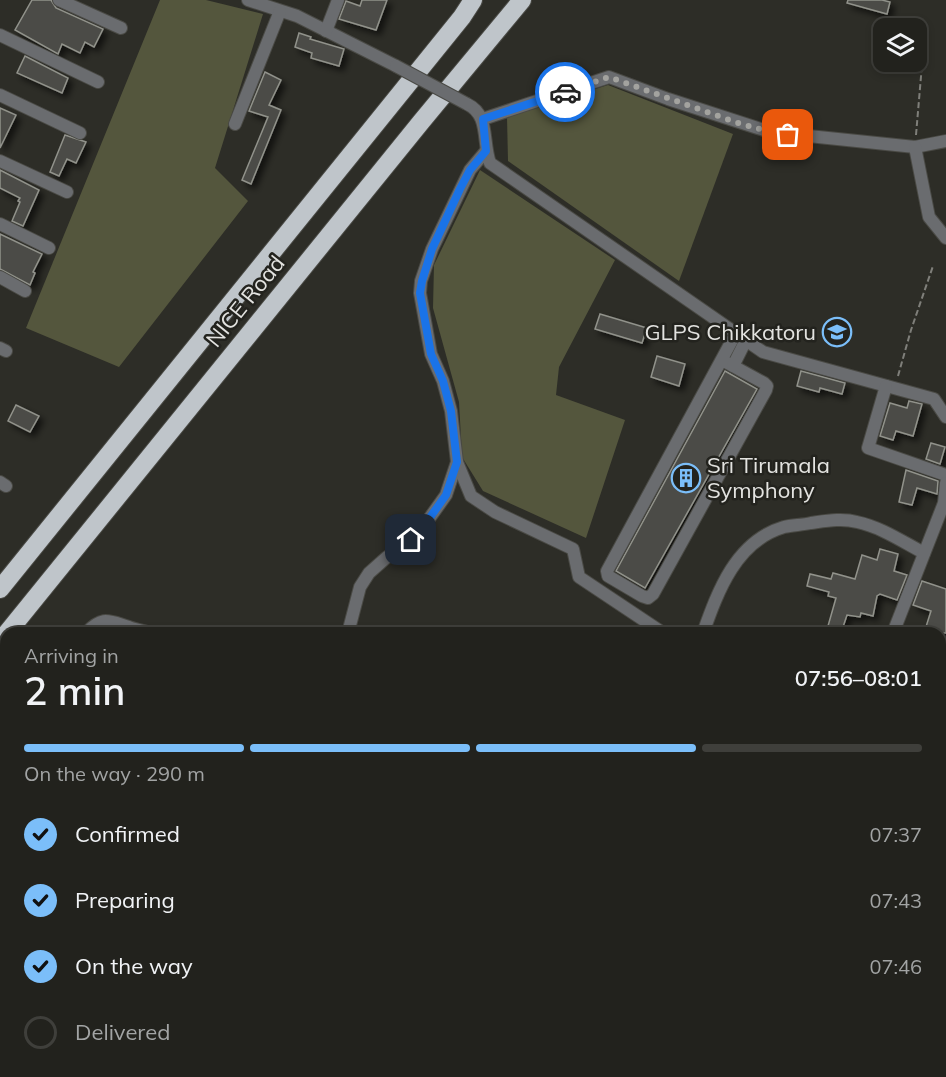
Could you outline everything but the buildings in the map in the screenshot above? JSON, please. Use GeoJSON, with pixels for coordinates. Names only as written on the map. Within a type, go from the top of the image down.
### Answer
{"type":"FeatureCollection","features":[{"type":"Feature","properties":{"kind":"highway","name":"NICE Road"},"geometry":{"type":"LineString","coordinates":[[0,589],[462,17],[473,0]]}},
{"type":"Feature","properties":{"kind":"highway","name":"NICE Road"},"geometry":{"type":"LineString","coordinates":[[11,627],[398,149],[522,0]]}},
{"type":"Feature","properties":{"kind":"street"},"geometry":{"type":"LineString","coordinates":[[59,0],[121,28]]}},
{"type":"Feature","properties":{"kind":"street"},"geometry":{"type":"LineString","coordinates":[[248,0],[326,31],[477,109],[483,119],[486,151],[490,163],[763,352],[934,399],[946,417]]}},
{"type":"Feature","properties":{"kind":"street"},"geometry":{"type":"LineString","coordinates":[[326,31],[338,0]]}},
{"type":"Feature","properties":{"kind":"street"},"geometry":{"type":"LineString","coordinates":[[236,124],[280,11]]}},
{"type":"Feature","properties":{"kind":"street"},"geometry":{"type":"LineString","coordinates":[[0,35],[98,82]]}},
{"type":"Feature","properties":{"kind":"street"},"geometry":{"type":"LineString","coordinates":[[483,119],[609,77],[770,132],[915,147],[946,141]]}},
{"type":"Feature","properties":{"kind":"street"},"geometry":{"type":"LineString","coordinates":[[0,95],[80,133]]}},
{"type":"Feature","properties":{"kind":"street"},"geometry":{"type":"LineString","coordinates":[[915,147],[929,217],[946,238]]}},
{"type":"Feature","properties":{"kind":"street"},"geometry":{"type":"LineString","coordinates":[[486,151],[470,170],[432,249],[420,293],[431,354],[443,381],[451,411],[457,462],[471,496],[495,512],[573,549],[579,577],[654,627]]}},
{"type":"Feature","properties":{"kind":"street"},"geometry":{"type":"LineString","coordinates":[[0,161],[67,192]]}},
{"type":"Feature","properties":{"kind":"street"},"geometry":{"type":"LineString","coordinates":[[0,224],[49,248]]}},
{"type":"Feature","properties":{"kind":"street"},"geometry":{"type":"LineString","coordinates":[[0,278],[25,291]]}},
{"type":"Feature","properties":{"kind":"street"},"geometry":{"type":"LineString","coordinates":[[728,363],[764,383],[767,386],[766,390],[653,594],[648,598],[642,596],[608,576],[607,571],[741,337]]}},
{"type":"Feature","properties":{"kind":"street"},"geometry":{"type":"LineString","coordinates":[[890,387],[868,448],[946,475]]}},
{"type":"Feature","properties":{"kind":"street"},"geometry":{"type":"LineString","coordinates":[[350,627],[360,587],[369,573],[387,557],[401,549],[421,530],[446,495],[457,462]]}},
{"type":"Feature","properties":{"kind":"street"},"geometry":{"type":"LineString","coordinates":[[895,627],[945,504],[946,483]]}},
{"type":"Feature","properties":{"kind":"street"},"geometry":{"type":"LineString","coordinates":[[705,627],[714,602],[732,565],[759,539],[783,528],[834,520],[856,521],[924,552]]}},
{"type":"Feature","properties":{"kind":"street"},"geometry":{"type":"LineString","coordinates":[[91,627],[111,620],[127,627]]}},
{"type":"Feature","properties":{"kind":"path"},"geometry":{"type":"LineString","coordinates":[[915,147],[921,72]]}},
{"type":"Feature","properties":{"kind":"path"},"geometry":{"type":"LineString","coordinates":[[890,387],[933,266]]}},
{"type":"Feature","properties":{"kind":"green space"},"geometry":{"type":"Polygon","coordinates":[[[160,0],[206,0],[263,14],[215,168],[248,201],[119,367],[26,328],[160,0]]]}},
{"type":"Feature","properties":{"kind":"green space"},"geometry":{"type":"Polygon","coordinates":[[[608,85],[733,134],[679,281],[508,161],[507,117],[608,85]]]}},
{"type":"Feature","properties":{"kind":"green space"},"geometry":{"type":"Polygon","coordinates":[[[480,170],[615,260],[559,367],[556,395],[625,420],[586,538],[483,491],[462,457],[459,402],[433,308],[434,265],[480,170]]]}},
{"type":"Feature","properties":{"kind":"way so far"},"geometry":{"type":"LineString","coordinates":[[565,92],[609,77],[735,122],[788,135]]}},
{"type":"Feature","properties":{"kind":"place","name":"GLPS Chikkatoru"},"geometry":{"type":"Point","coordinates":[837,332]}},
{"type":"Feature","properties":{"kind":"place","name":"Sri Tirumala Symphony"},"geometry":{"type":"Point","coordinates":[686,478]}},
{"type":"Feature","properties":{"kind":"route"},"geometry":{"type":"LineString","coordinates":[[411,540],[446,495],[457,462],[451,411],[443,381],[431,354],[420,293],[427,262],[470,170],[486,151],[483,119],[565,92]]}}]}
